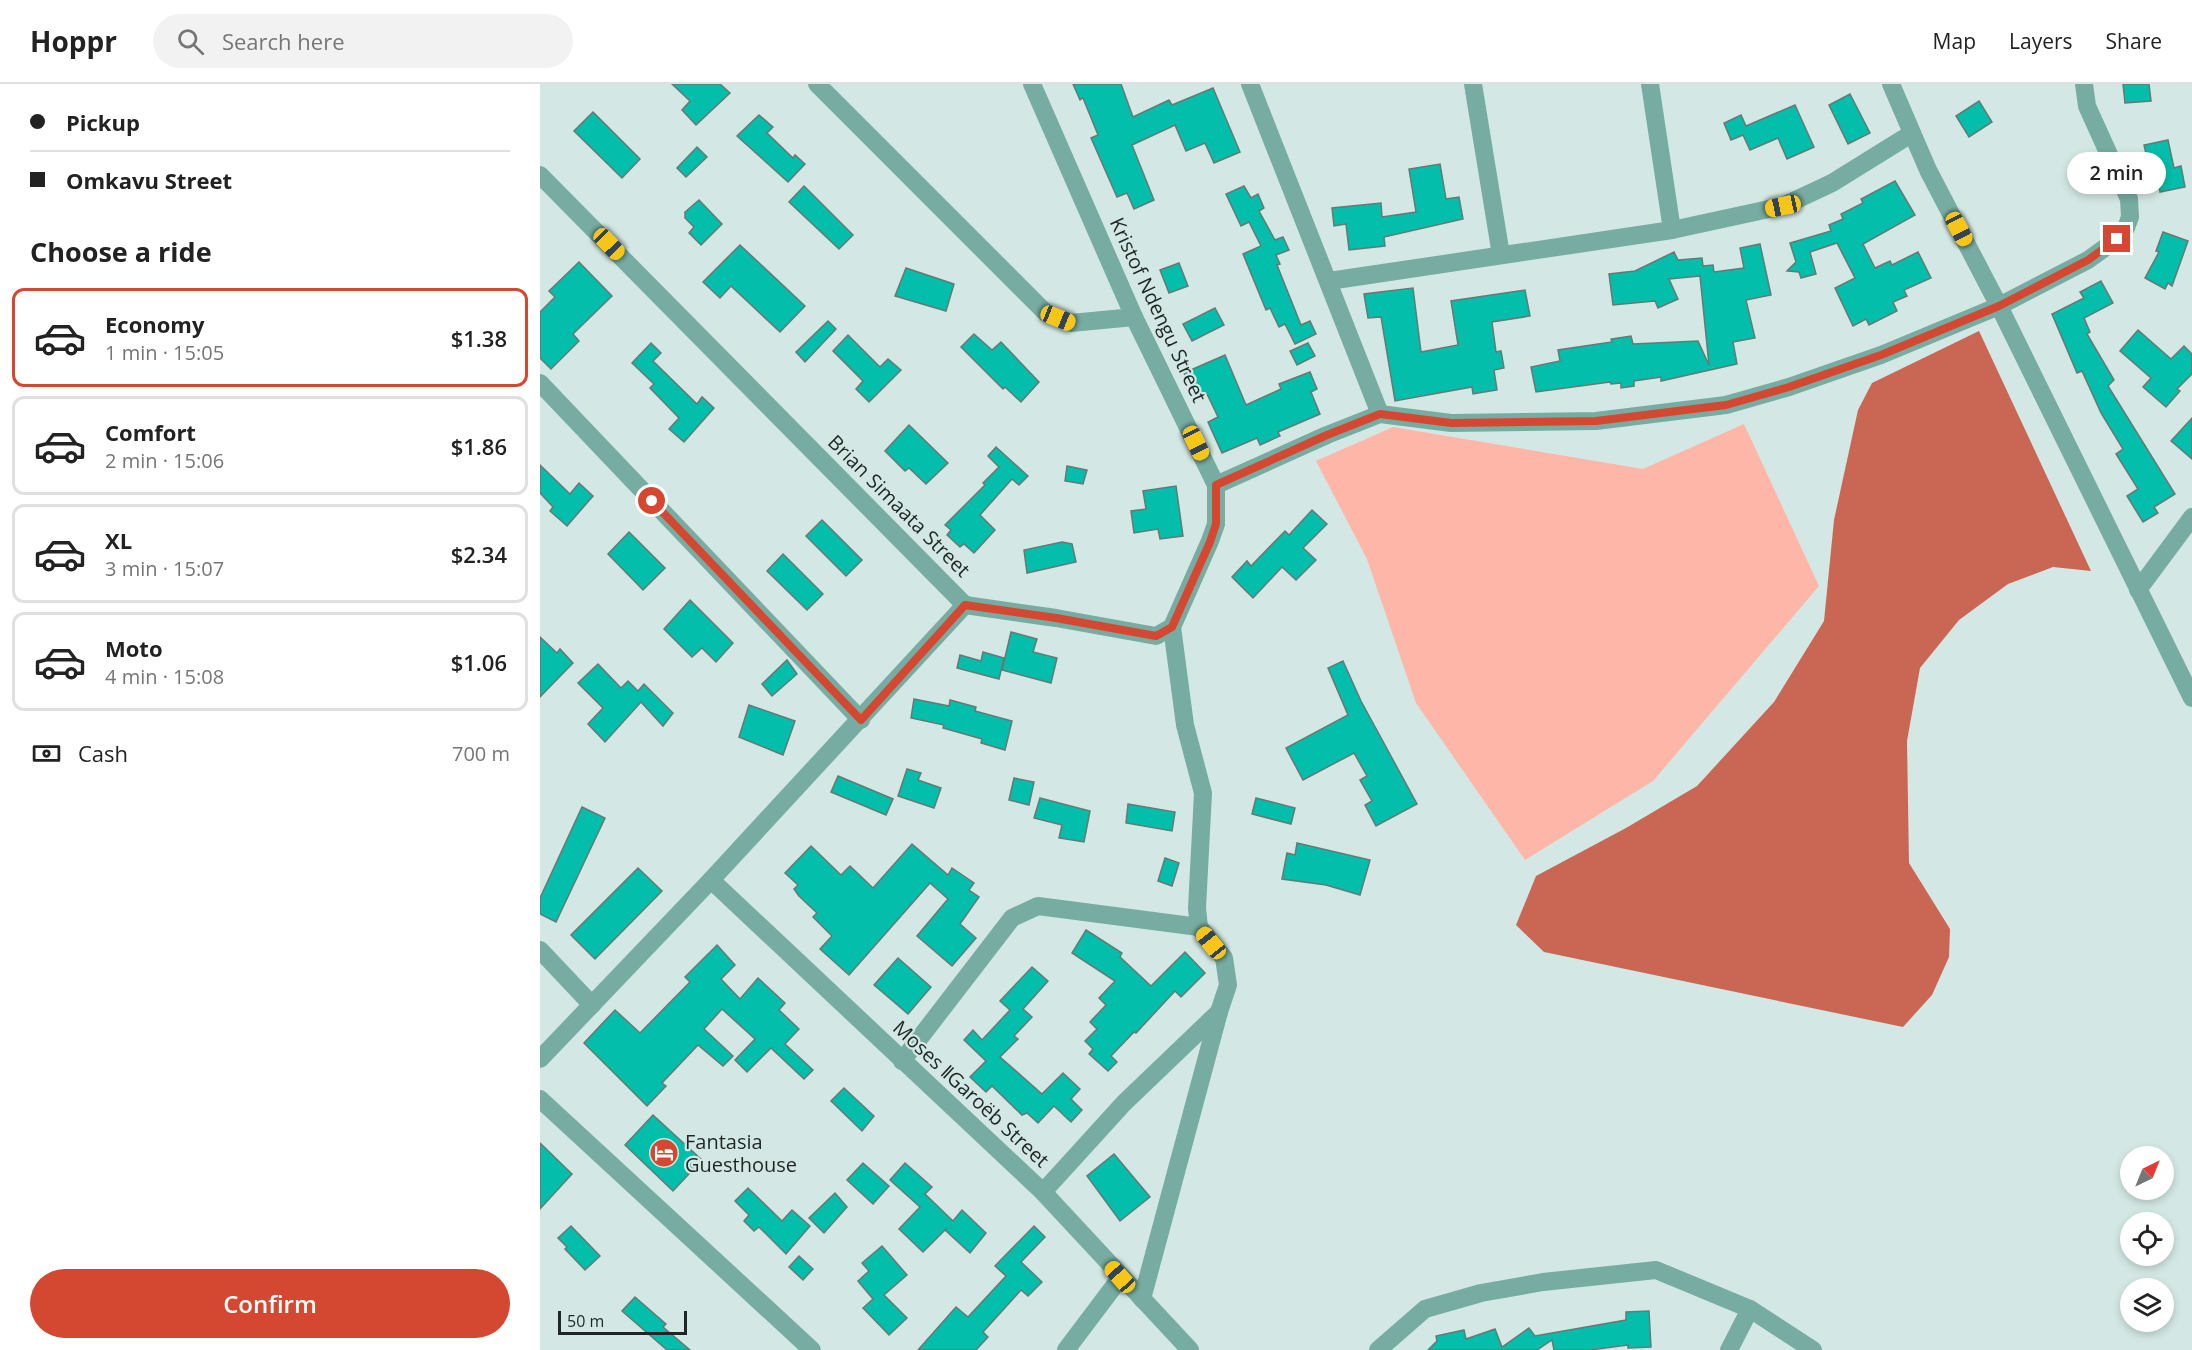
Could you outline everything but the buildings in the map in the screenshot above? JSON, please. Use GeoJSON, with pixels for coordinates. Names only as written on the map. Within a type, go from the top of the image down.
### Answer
{"type":"FeatureCollection","features":[{"type":"Feature","properties":{"kind":"street"},"geometry":{"type":"LineString","coordinates":[[817,84],[1046,313],[1071,323],[1134,317]]}},
{"type":"Feature","properties":{"kind":"street","name":"Kristof Ndengu Street"},"geometry":{"type":"LineString","coordinates":[[1032,84],[1134,317],[1216,485],[1216,524],[1172,627]]}},
{"type":"Feature","properties":{"kind":"street"},"geometry":{"type":"LineString","coordinates":[[1250,84],[1380,414]]}},
{"type":"Feature","properties":{"kind":"street"},"geometry":{"type":"LineString","coordinates":[[1473,84],[1502,255]]}},
{"type":"Feature","properties":{"kind":"street"},"geometry":{"type":"LineString","coordinates":[[1650,84],[1672,230]]}},
{"type":"Feature","properties":{"kind":"street"},"geometry":{"type":"LineString","coordinates":[[1891,84],[1911,134],[1999,306],[2192,698]]}},
{"type":"Feature","properties":{"kind":"street"},"geometry":{"type":"LineString","coordinates":[[1216,485],[1380,414],[1451,423],[1585,421],[1726,405],[1789,387],[1870,359],[1999,306],[2088,260],[2117,239],[2126,228],[2130,217],[2129,199],[2087,106],[2084,84]]}},
{"type":"Feature","properties":{"kind":"street"},"geometry":{"type":"LineString","coordinates":[[1329,281],[1672,230],[1783,206],[1832,183],[1911,134]]}},
{"type":"Feature","properties":{"kind":"street","name":"Brian Simaata Street"},"geometry":{"type":"LineString","coordinates":[[540,175],[965,605],[861,720],[540,1059]]}},
{"type":"Feature","properties":{"kind":"street"},"geometry":{"type":"LineString","coordinates":[[540,383],[861,720]]}},
{"type":"Feature","properties":{"kind":"street"},"geometry":{"type":"LineString","coordinates":[[2138,590],[2192,517]]}},
{"type":"Feature","properties":{"kind":"street"},"geometry":{"type":"LineString","coordinates":[[965,605],[1156,636],[1172,627],[1185,725],[1203,793],[1197,908],[1199,927],[1224,958],[1228,985],[1218,1012],[1142,1299]]}},
{"type":"Feature","properties":{"kind":"street","name":"Moses ǁGaroëb Street"},"geometry":{"type":"LineString","coordinates":[[711,880],[1043,1192],[1190,1350]]}},
{"type":"Feature","properties":{"kind":"street"},"geometry":{"type":"LineString","coordinates":[[902,1061],[1012,918],[1038,906],[1199,927]]}},
{"type":"Feature","properties":{"kind":"street"},"geometry":{"type":"LineString","coordinates":[[540,950],[592,1005]]}},
{"type":"Feature","properties":{"kind":"street"},"geometry":{"type":"LineString","coordinates":[[1043,1192],[1124,1103],[1218,1012]]}},
{"type":"Feature","properties":{"kind":"street"},"geometry":{"type":"LineString","coordinates":[[540,1099],[812,1350]]}},
{"type":"Feature","properties":{"kind":"street"},"geometry":{"type":"LineString","coordinates":[[1378,1350],[1425,1309],[1481,1293],[1609,1274],[1656,1270],[1750,1309],[1813,1350]]}},
{"type":"Feature","properties":{"kind":"street"},"geometry":{"type":"LineString","coordinates":[[1066,1350],[1120,1277]]}},
{"type":"Feature","properties":{"kind":"street"},"geometry":{"type":"LineString","coordinates":[[1729,1350],[1750,1309]]}},
{"type":"Feature","properties":{"kind":"shaded area"},"geometry":{"type":"Polygon","coordinates":[[[1979,331],[2091,571],[2053,567],[2008,584],[1959,620],[1920,668],[1907,741],[1909,863],[1950,929],[1949,957],[1932,995],[1903,1027],[1544,952],[1516,925],[1536,876],[1626,828],[1697,786],[1774,702],[1824,621],[1834,520],[1858,410],[1872,383],[1979,331]]]}},
{"type":"Feature","properties":{"kind":"shaded area"},"geometry":{"type":"Polygon","coordinates":[[[1744,424],[1819,586],[1653,781],[1525,860],[1416,703],[1367,559],[1316,461],[1393,427],[1643,469],[1744,424]]]}},
{"type":"Feature","properties":{"kind":"place","name":"Fantasia Guesthouse"},"geometry":{"type":"Point","coordinates":[664,1153]}},
{"type":"Feature","properties":{"kind":"route"},"geometry":{"type":"LineString","coordinates":[[652,501],[861,720],[965,605],[1156,636],[1172,627],[1216,524],[1216,485],[1380,414],[1451,423],[1596,421],[1726,405],[1789,387],[1881,355],[1999,306],[2088,260],[2117,239]]}}]}
